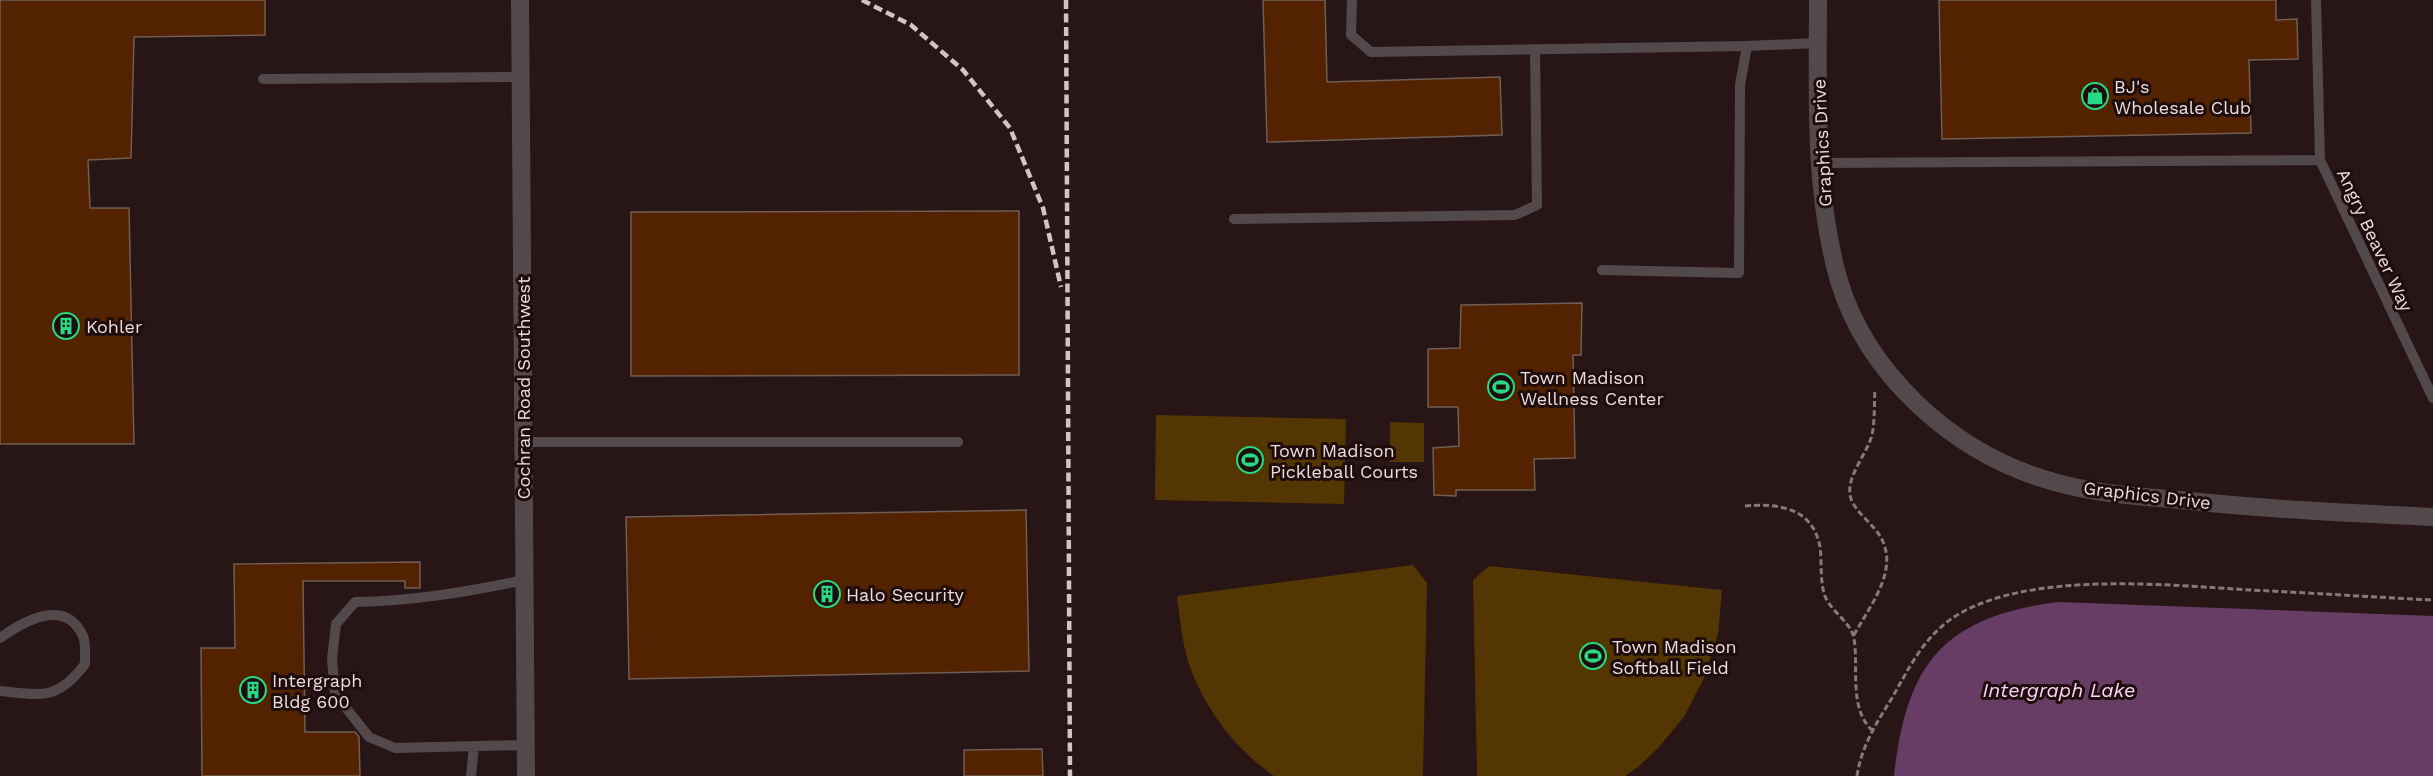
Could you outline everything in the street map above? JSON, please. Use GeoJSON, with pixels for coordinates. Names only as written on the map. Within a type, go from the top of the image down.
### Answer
{"type":"FeatureCollection","features":[{"type":"Feature","properties":{"kind":"street","name":"Cochran Road Southwest"},"geometry":{"type":"LineString","coordinates":[[520,0],[526,776]]}},
{"type":"Feature","properties":{"kind":"street","name":"Graphics Drive"},"geometry":{"type":"LineString","coordinates":[[1818,0],[1820,163],[1829,240],[1840,283],[1860,330],[1884,367],[1919,406],[1956,436],[1991,456],[2039,478],[2092,492],[2203,503],[2433,518]]}},
{"type":"Feature","properties":{"kind":"lane"},"geometry":{"type":"LineString","coordinates":[[1352,0],[1351,35],[1371,52],[1818,43]]}},
{"type":"Feature","properties":{"kind":"lane"},"geometry":{"type":"LineString","coordinates":[[1820,163],[2320,160],[2316,0]]}},
{"type":"Feature","properties":{"kind":"lane"},"geometry":{"type":"LineString","coordinates":[[1602,270],[1739,273],[1740,85],[1747,46]]}},
{"type":"Feature","properties":{"kind":"lane"},"geometry":{"type":"LineString","coordinates":[[1234,219],[1515,215],[1537,205],[1535,50]]}},
{"type":"Feature","properties":{"kind":"lane"},"geometry":{"type":"LineString","coordinates":[[263,79],[520,77]]}},
{"type":"Feature","properties":{"kind":"lane","name":"Angry Beaver Way"},"geometry":{"type":"LineString","coordinates":[[2320,160],[2433,398]]}},
{"type":"Feature","properties":{"kind":"lane"},"geometry":{"type":"LineString","coordinates":[[523,442],[958,442]]}},
{"type":"Feature","properties":{"kind":"lane"},"geometry":{"type":"LineString","coordinates":[[524,580],[453,595],[396,601],[355,602],[336,624],[332,659],[335,694],[369,737],[395,748],[526,745]]}},
{"type":"Feature","properties":{"kind":"lane"},"geometry":{"type":"LineString","coordinates":[[0,638],[19,624],[47,613],[72,620],[84,637],[85,664],[71,682],[52,693],[0,691]]}},
{"type":"Feature","properties":{"kind":"lane"},"geometry":{"type":"LineString","coordinates":[[471,776],[474,746]]}},
{"type":"Feature","properties":{"kind":"path"},"geometry":{"type":"LineString","coordinates":[[1873,731],[1862,718],[1857,700],[1854,636],[1886,578],[1887,548],[1881,536],[1853,504],[1850,494],[1851,481],[1872,433],[1875,389]]}},
{"type":"Feature","properties":{"kind":"path"},"geometry":{"type":"LineString","coordinates":[[1745,506],[1768,504],[1792,508],[1805,518],[1815,530],[1820,547],[1824,595],[1854,636]]}},
{"type":"Feature","properties":{"kind":"path"},"geometry":{"type":"LineString","coordinates":[[1857,776],[1864,747],[1920,650],[1938,628],[1979,604],[2008,594],[2067,586],[2123,585],[2433,600]]}},
{"type":"Feature","properties":{"kind":"shaded area","name":"Town Madison Pickleball Courts"},"geometry":{"type":"Polygon","coordinates":[[[1156,415],[1346,419],[1344,504],[1155,500],[1156,415]]]}},
{"type":"Feature","properties":{"kind":"shaded area"},"geometry":{"type":"Polygon","coordinates":[[[1390,422],[1424,423],[1424,462],[1390,462],[1390,422]]]}},
{"type":"Feature","properties":{"kind":"shaded area"},"geometry":{"type":"Polygon","coordinates":[[[1413,565],[1427,583],[1423,776],[1274,776],[1234,741],[1203,696],[1189,664],[1177,596],[1413,565]]]}},
{"type":"Feature","properties":{"kind":"shaded area","name":"Town Madison Softball Field"},"geometry":{"type":"Polygon","coordinates":[[[1489,566],[1722,590],[1718,634],[1704,678],[1684,717],[1659,747],[1637,768],[1625,776],[1477,776],[1473,580],[1489,566]]]}},
{"type":"Feature","properties":{"kind":"water","name":"Intergraph Lake"},"geometry":{"type":"Polygon","coordinates":[[[2058,602],[2433,616],[2433,776],[1894,776],[1900,737],[1909,704],[1921,676],[1937,653],[1959,634],[1986,620],[2018,609],[2058,602]]]}},
{"type":"Feature","properties":{"kind":"building","name":"Kohler"},"geometry":{"type":"Polygon","coordinates":[[[0,0],[265,0],[265,35],[134,37],[131,158],[88,160],[90,208],[129,208],[134,444],[0,444],[0,0]]]}},
{"type":"Feature","properties":{"kind":"building"},"geometry":{"type":"Polygon","coordinates":[[[1263,0],[1325,0],[1327,82],[1500,77],[1502,135],[1267,142],[1263,0]]]}},
{"type":"Feature","properties":{"kind":"building","name":"BJ's Wholesale Club"},"geometry":{"type":"Polygon","coordinates":[[[1939,0],[2276,0],[2276,20],[2297,19],[2298,59],[2249,60],[2251,133],[1942,139],[1939,0]]]}},
{"type":"Feature","properties":{"kind":"building"},"geometry":{"type":"Polygon","coordinates":[[[1019,211],[1019,375],[631,376],[631,212],[1019,211]]]}},
{"type":"Feature","properties":{"kind":"building","name":"Town Madison Wellness Center"},"geometry":{"type":"Polygon","coordinates":[[[1582,303],[1581,355],[1573,355],[1575,458],[1534,459],[1535,490],[1456,490],[1456,496],[1434,495],[1433,448],[1459,446],[1458,407],[1428,407],[1428,349],[1460,348],[1461,305],[1582,303]]]}},
{"type":"Feature","properties":{"kind":"building","name":"Halo Security"},"geometry":{"type":"Polygon","coordinates":[[[1026,510],[1029,671],[629,679],[626,517],[1026,510]]]}},
{"type":"Feature","properties":{"kind":"building","name":"Intergraph Bldg 600"},"geometry":{"type":"Polygon","coordinates":[[[420,562],[420,588],[405,588],[405,581],[303,581],[305,732],[355,732],[359,737],[360,776],[202,776],[201,648],[235,648],[234,564],[420,562]]]}},
{"type":"Feature","properties":{"kind":"building"},"geometry":{"type":"Polygon","coordinates":[[[1042,749],[1043,776],[964,776],[964,750],[1042,749]]]}},
{"type":"Feature","properties":{"kind":"railway"},"geometry":{"type":"LineString","coordinates":[[862,0],[911,25],[963,70],[1010,128],[1043,208],[1061,287]]}},
{"type":"Feature","properties":{"kind":"railway"},"geometry":{"type":"LineString","coordinates":[[1066,0],[1070,776]]}},
{"type":"Feature","properties":{"kind":"place","name":"BJ's Wholesale Club"},"geometry":{"type":"Point","coordinates":[2095,96]}},
{"type":"Feature","properties":{"kind":"place","name":"Kohler"},"geometry":{"type":"Point","coordinates":[66,326]}},
{"type":"Feature","properties":{"kind":"place","name":"Town Madison Wellness Center"},"geometry":{"type":"Point","coordinates":[1501,387]}},
{"type":"Feature","properties":{"kind":"place","name":"Town Madison Pickleball Courts"},"geometry":{"type":"Point","coordinates":[1250,460]}},
{"type":"Feature","properties":{"kind":"place","name":"Halo Security"},"geometry":{"type":"Point","coordinates":[827,594]}},
{"type":"Feature","properties":{"kind":"place","name":"Town Madison Softball Field"},"geometry":{"type":"Point","coordinates":[1593,656]}},
{"type":"Feature","properties":{"kind":"place","name":"Intergraph Bldg 600"},"geometry":{"type":"Point","coordinates":[253,690]}}]}
